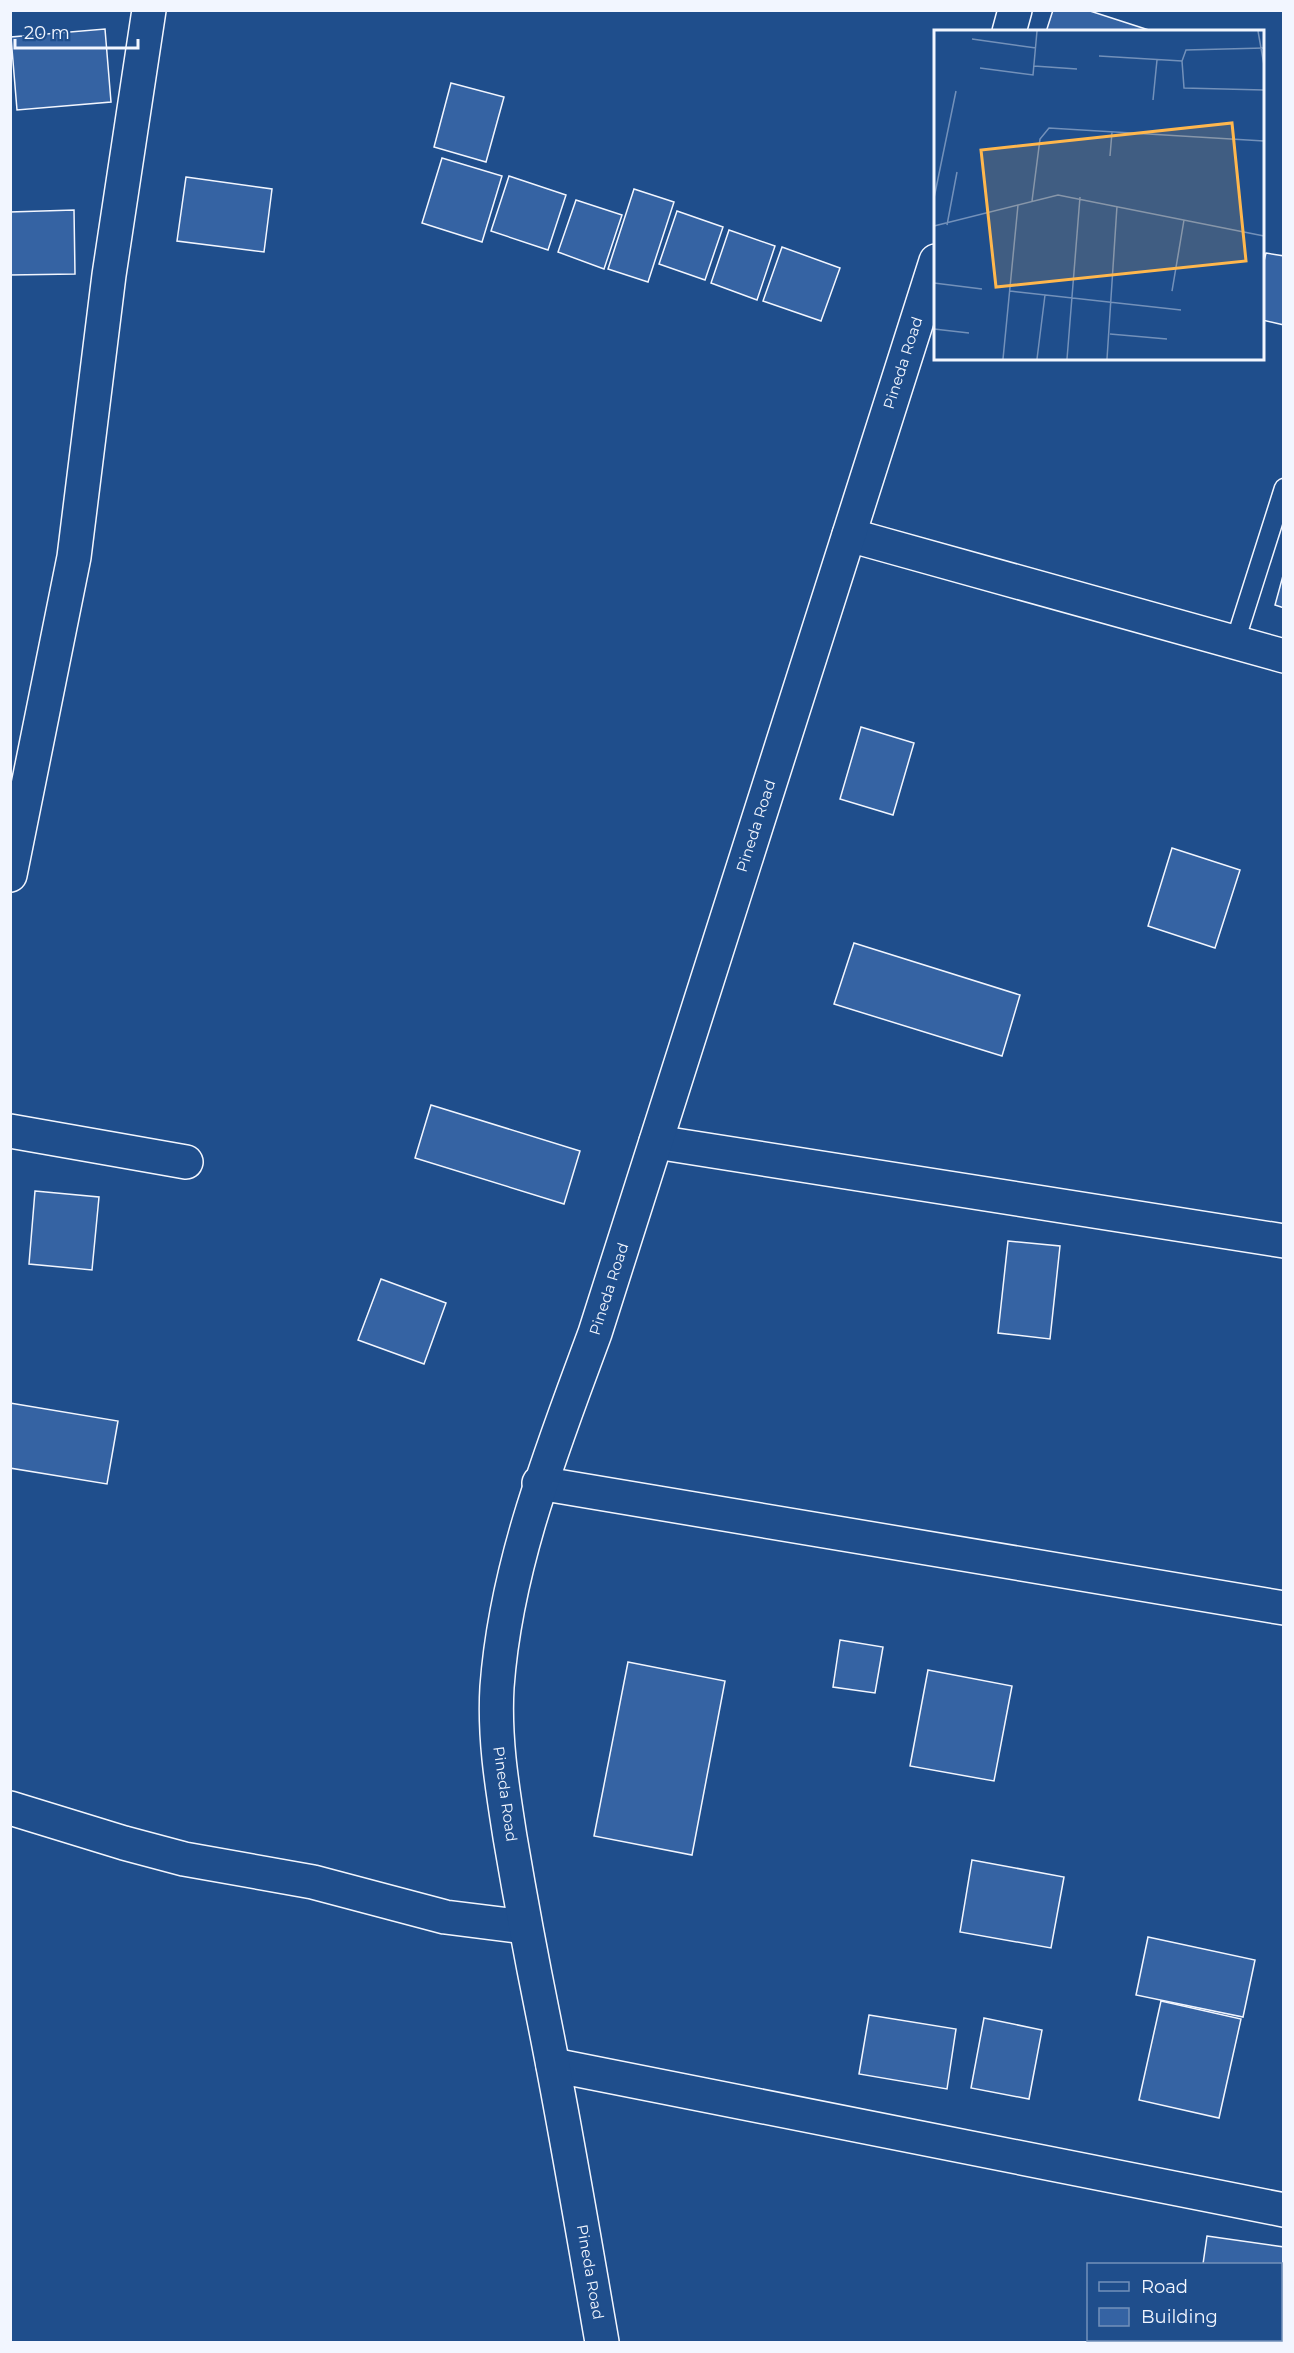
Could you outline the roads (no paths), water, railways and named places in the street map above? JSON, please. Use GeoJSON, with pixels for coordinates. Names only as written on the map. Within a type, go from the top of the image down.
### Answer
{"type":"FeatureCollection","features":[{"type":"Feature","properties":{"kind":"street"},"geometry":{"type":"LineString","coordinates":[[10,875],[74,557],[109,275],[149,10]]}},
{"type":"Feature","properties":{"kind":"street"},"geometry":{"type":"LineString","coordinates":[[1010,30],[1015,10]]}},
{"type":"Feature","properties":{"kind":"street","name":"Pineda Road"},"geometry":{"type":"LineString","coordinates":[[602,2343],[553,2065],[525,1927],[497,1752],[497,1687],[511,1596],[539,1483],[595,1333],[934,267]]}},
{"type":"Feature","properties":{"kind":"street"},"geometry":{"type":"LineString","coordinates":[[849,535],[1284,656]]}},
{"type":"Feature","properties":{"kind":"street"},"geometry":{"type":"LineString","coordinates":[[10,1131],[186,1162]]}},
{"type":"Feature","properties":{"kind":"street"},"geometry":{"type":"LineString","coordinates":[[656,1143],[1284,1240]]}},
{"type":"Feature","properties":{"kind":"street"},"geometry":{"type":"LineString","coordinates":[[539,1483],[1284,1608]]}},
{"type":"Feature","properties":{"kind":"street"},"geometry":{"type":"LineString","coordinates":[[10,1808],[124,1844],[184,1858],[313,1882],[445,1917],[525,1927]]}},
{"type":"Feature","properties":{"kind":"street"},"geometry":{"type":"LineString","coordinates":[[553,2065],[1284,2210]]}},
{"type":"Feature","properties":{"kind":"lane"},"geometry":{"type":"LineString","coordinates":[[1234,642],[1284,488]]}}]}
